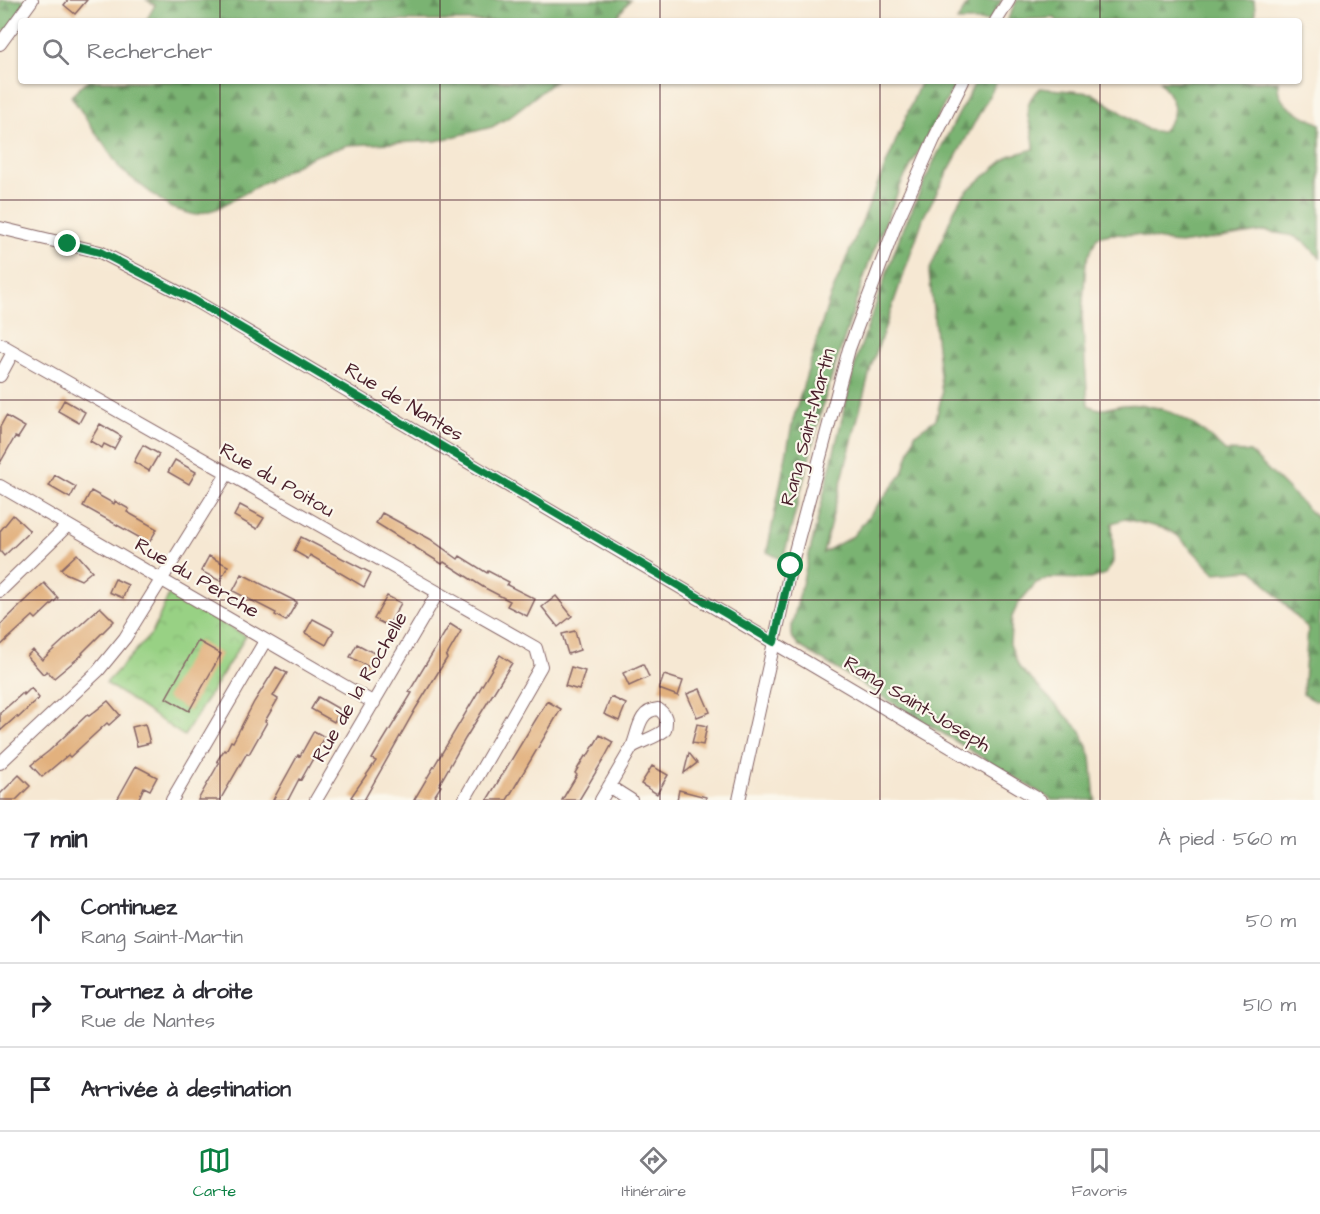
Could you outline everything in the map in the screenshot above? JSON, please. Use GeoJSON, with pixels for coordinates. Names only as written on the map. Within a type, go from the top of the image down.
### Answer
{"type":"FeatureCollection","features":[{"type":"Feature","properties":{"kind":"street"},"geometry":{"type":"LineString","coordinates":[[19,18],[32,0]]}},
{"type":"Feature","properties":{"kind":"street"},"geometry":{"type":"LineString","coordinates":[[998,18],[1009,0]]}},
{"type":"Feature","properties":{"kind":"street"},"geometry":{"type":"LineString","coordinates":[[0,44],[18,19]]}},
{"type":"Feature","properties":{"kind":"street","name":"Rang Saint-Martin"},"geometry":{"type":"LineString","coordinates":[[739,800],[791,566],[849,348],[896,224],[962,84]]}},
{"type":"Feature","properties":{"kind":"street","name":"Rue de Nantes"},"geometry":{"type":"LineString","coordinates":[[0,228],[100,252],[192,299],[774,642]]}},
{"type":"Feature","properties":{"kind":"street","name":"Rue du Poitou"},"geometry":{"type":"LineString","coordinates":[[0,344],[437,594],[536,648],[541,666],[464,800]]}},
{"type":"Feature","properties":{"kind":"street"},"geometry":{"type":"LineString","coordinates":[[0,376],[13,352]]}},
{"type":"Feature","properties":{"kind":"street"},"geometry":{"type":"LineString","coordinates":[[0,763],[98,671],[125,638],[227,474]]}},
{"type":"Feature","properties":{"kind":"street","name":"Rue du Perche"},"geometry":{"type":"LineString","coordinates":[[0,486],[374,703]]}},
{"type":"Feature","properties":{"kind":"street"},"geometry":{"type":"LineString","coordinates":[[0,591],[67,526]]}},
{"type":"Feature","properties":{"kind":"street","name":"Rue de la Rochelle"},"geometry":{"type":"LineString","coordinates":[[316,800],[437,594]]}},
{"type":"Feature","properties":{"kind":"street"},"geometry":{"type":"LineString","coordinates":[[172,800],[265,641]]}},
{"type":"Feature","properties":{"kind":"street","name":"Rang Saint-Joseph"},"geometry":{"type":"LineString","coordinates":[[774,642],[1040,800]]}},
{"type":"Feature","properties":{"kind":"street"},"geometry":{"type":"LineString","coordinates":[[601,800],[632,747]]}},
{"type":"Feature","properties":{"kind":"street"},"geometry":{"type":"LineString","coordinates":[[609,786],[631,800]]}},
{"type":"Feature","properties":{"kind":"green space"},"geometry":{"type":"Polygon","coordinates":[[[0,0],[32,0],[8,33],[0,28],[0,0]]]}},
{"type":"Feature","properties":{"kind":"green space"},"geometry":{"type":"Polygon","coordinates":[[[147,0],[630,0],[616,18],[148,18],[155,5],[147,0]]]}},
{"type":"Feature","properties":{"kind":"green space"},"geometry":{"type":"Polygon","coordinates":[[[970,0],[1002,0],[992,18],[959,18],[970,0]]]}},
{"type":"Feature","properties":{"kind":"green space"},"geometry":{"type":"Polygon","coordinates":[[[1017,0],[1254,0],[1256,18],[1055,18],[1008,18],[1017,0]]]}},
{"type":"Feature","properties":{"kind":"green space"},"geometry":{"type":"Polygon","coordinates":[[[84,84],[551,84],[509,117],[492,127],[436,141],[348,145],[311,157],[216,209],[195,215],[171,208],[121,170],[71,96],[84,84]]]}},
{"type":"Feature","properties":{"kind":"green space"},"geometry":{"type":"Polygon","coordinates":[[[920,84],[955,84],[902,182],[868,265],[823,404],[783,560],[767,552],[793,420],[829,300],[920,84]]]}},
{"type":"Feature","properties":{"kind":"green space"},"geometry":{"type":"Polygon","coordinates":[[[974,84],[995,84],[924,216],[871,367],[823,553],[853,536],[903,473],[915,434],[936,419],[942,394],[929,272],[961,198],[1009,156],[1034,149],[1027,110],[1033,96],[1040,88],[1092,93],[1148,130],[1161,132],[1168,125],[1174,113],[1172,101],[1162,84],[1278,84],[1281,97],[1290,108],[1320,124],[1320,258],[1305,242],[1293,236],[1266,231],[1180,244],[1137,235],[1110,234],[1097,237],[1086,262],[1082,315],[1088,405],[1102,409],[1138,405],[1179,416],[1204,432],[1225,451],[1250,452],[1320,521],[1320,700],[1315,701],[1303,694],[1308,629],[1253,570],[1215,573],[1177,535],[1166,529],[1125,519],[1112,523],[1113,562],[1106,574],[1091,579],[1049,578],[1036,583],[1018,604],[1012,617],[1010,644],[1019,667],[1081,731],[1091,757],[1095,800],[1052,800],[799,646],[792,637],[792,625],[857,357],[900,236],[934,161],[974,84]]]}},
{"type":"Feature","properties":{"kind":"green space"},"geometry":{"type":"Polygon","coordinates":[[[169,594],[246,636],[184,736],[106,683],[152,633],[169,594]]]}},
{"type":"Feature","properties":{"kind":"building"},"geometry":{"type":"Polygon","coordinates":[[[68,0],[87,0],[75,14],[64,5],[68,0]]]}},
{"type":"Feature","properties":{"kind":"building"},"geometry":{"type":"Polygon","coordinates":[[[64,400],[85,412],[79,423],[58,411],[64,400]]]}},
{"type":"Feature","properties":{"kind":"building"},"geometry":{"type":"Polygon","coordinates":[[[6,416],[25,427],[18,438],[15,437],[0,463],[0,427],[6,416]]]}},
{"type":"Feature","properties":{"kind":"building"},"geometry":{"type":"Polygon","coordinates":[[[100,424],[121,436],[114,449],[104,444],[102,448],[90,441],[100,424]]]}},
{"type":"Feature","properties":{"kind":"building"},"geometry":{"type":"Polygon","coordinates":[[[143,445],[159,454],[149,471],[134,462],[143,445]]]}},
{"type":"Feature","properties":{"kind":"building"},"geometry":{"type":"Polygon","coordinates":[[[175,460],[196,472],[189,484],[168,472],[175,460]]]}},
{"type":"Feature","properties":{"kind":"building"},"geometry":{"type":"Polygon","coordinates":[[[55,475],[76,487],[70,498],[49,486],[55,475]]]}},
{"type":"Feature","properties":{"kind":"building"},"geometry":{"type":"Polygon","coordinates":[[[91,491],[114,504],[115,501],[129,509],[127,512],[157,529],[149,543],[83,506],[91,491]]]}},
{"type":"Feature","properties":{"kind":"building"},"geometry":{"type":"Polygon","coordinates":[[[240,505],[264,518],[257,529],[234,516],[240,505]]]}},
{"type":"Feature","properties":{"kind":"building"},"geometry":{"type":"Polygon","coordinates":[[[382,513],[430,539],[458,559],[460,556],[487,573],[488,571],[509,582],[507,585],[535,599],[527,616],[507,606],[510,601],[444,562],[442,564],[376,523],[382,513]]]}},
{"type":"Feature","properties":{"kind":"building"},"geometry":{"type":"Polygon","coordinates":[[[13,515],[30,531],[4,556],[0,551],[0,531],[13,515]]]}},
{"type":"Feature","properties":{"kind":"building"},"geometry":{"type":"Polygon","coordinates":[[[301,537],[371,573],[364,587],[310,555],[308,559],[294,551],[301,537]]]}},
{"type":"Feature","properties":{"kind":"building"},"geometry":{"type":"Polygon","coordinates":[[[77,554],[92,571],[81,580],[61,569],[77,554]]]}},
{"type":"Feature","properties":{"kind":"building"},"geometry":{"type":"Polygon","coordinates":[[[209,556],[228,566],[220,581],[201,571],[209,556]]]}},
{"type":"Feature","properties":{"kind":"building"},"geometry":{"type":"Polygon","coordinates":[[[242,574],[297,602],[286,621],[275,615],[276,613],[233,591],[242,574]]]}},
{"type":"Feature","properties":{"kind":"building"},"geometry":{"type":"Polygon","coordinates":[[[115,579],[128,585],[123,598],[109,592],[115,579]]]}},
{"type":"Feature","properties":{"kind":"building"},"geometry":{"type":"Polygon","coordinates":[[[44,583],[58,598],[36,619],[33,616],[0,646],[0,625],[44,583]]]}},
{"type":"Feature","properties":{"kind":"building"},"geometry":{"type":"Polygon","coordinates":[[[387,596],[401,603],[388,626],[374,619],[387,596]]]}},
{"type":"Feature","properties":{"kind":"building"},"geometry":{"type":"Polygon","coordinates":[[[556,596],[572,616],[558,627],[542,607],[556,596]]]}},
{"type":"Feature","properties":{"kind":"building"},"geometry":{"type":"Polygon","coordinates":[[[100,607],[114,621],[83,654],[54,678],[47,671],[43,674],[27,656],[33,650],[42,660],[100,607]]]}},
{"type":"Feature","properties":{"kind":"building"},"geometry":{"type":"Polygon","coordinates":[[[313,619],[334,630],[326,645],[305,633],[313,619]]]}},
{"type":"Feature","properties":{"kind":"building"},"geometry":{"type":"Polygon","coordinates":[[[450,624],[461,631],[447,658],[364,800],[356,800],[351,797],[376,761],[372,759],[450,624]]]}},
{"type":"Feature","properties":{"kind":"building"},"geometry":{"type":"Polygon","coordinates":[[[575,631],[580,650],[568,654],[562,634],[575,631]]]}},
{"type":"Feature","properties":{"kind":"building"},"geometry":{"type":"Polygon","coordinates":[[[198,641],[221,654],[189,711],[166,698],[198,641]]]}},
{"type":"Feature","properties":{"kind":"building"},"geometry":{"type":"Polygon","coordinates":[[[357,644],[376,654],[369,667],[350,657],[357,644]]]}},
{"type":"Feature","properties":{"kind":"building"},"geometry":{"type":"Polygon","coordinates":[[[500,655],[512,663],[465,739],[439,785],[441,786],[432,800],[414,800],[500,655]]]}},
{"type":"Feature","properties":{"kind":"building"},"geometry":{"type":"Polygon","coordinates":[[[643,664],[649,677],[629,686],[623,673],[643,664]]]}},
{"type":"Feature","properties":{"kind":"building"},"geometry":{"type":"Polygon","coordinates":[[[276,667],[287,673],[273,696],[278,699],[249,754],[247,753],[220,800],[198,800],[219,763],[217,761],[231,741],[233,742],[276,667]]]}},
{"type":"Feature","properties":{"kind":"building"},"geometry":{"type":"Polygon","coordinates":[[[571,667],[585,671],[579,690],[565,686],[571,667]]]}},
{"type":"Feature","properties":{"kind":"building"},"geometry":{"type":"Polygon","coordinates":[[[664,675],[683,681],[678,696],[659,689],[664,675]]]}},
{"type":"Feature","properties":{"kind":"building"},"geometry":{"type":"Polygon","coordinates":[[[31,688],[39,698],[0,731],[0,713],[31,688]]]}},
{"type":"Feature","properties":{"kind":"building"},"geometry":{"type":"Polygon","coordinates":[[[700,689],[710,712],[697,717],[687,694],[700,689]]]}},
{"type":"Feature","properties":{"kind":"building"},"geometry":{"type":"Polygon","coordinates":[[[318,697],[341,710],[334,722],[311,709],[318,697]]]}},
{"type":"Feature","properties":{"kind":"building"},"geometry":{"type":"Polygon","coordinates":[[[611,697],[626,704],[619,721],[604,714],[611,697]]]}},
{"type":"Feature","properties":{"kind":"building"},"geometry":{"type":"Polygon","coordinates":[[[108,701],[120,715],[109,725],[107,723],[70,757],[68,755],[42,777],[31,765],[87,715],[89,716],[108,701]]]}},
{"type":"Feature","properties":{"kind":"building"},"geometry":{"type":"Polygon","coordinates":[[[547,701],[561,709],[507,800],[487,800],[547,701]]]}},
{"type":"Feature","properties":{"kind":"building"},"geometry":{"type":"Polygon","coordinates":[[[145,724],[150,743],[137,746],[132,727],[145,724]]]}},
{"type":"Feature","properties":{"kind":"building"},"geometry":{"type":"Polygon","coordinates":[[[697,724],[707,726],[703,745],[692,743],[697,724]]]}},
{"type":"Feature","properties":{"kind":"building"},"geometry":{"type":"Polygon","coordinates":[[[314,731],[325,737],[301,780],[299,779],[288,800],[273,800],[298,755],[300,756],[314,731]]]}},
{"type":"Feature","properties":{"kind":"building"},"geometry":{"type":"Polygon","coordinates":[[[600,735],[613,742],[605,757],[579,800],[562,800],[577,775],[575,773],[600,735]]]}},
{"type":"Feature","properties":{"kind":"building"},"geometry":{"type":"Polygon","coordinates":[[[689,753],[697,763],[684,773],[689,753]]]}},
{"type":"Feature","properties":{"kind":"building"},"geometry":{"type":"Polygon","coordinates":[[[136,766],[157,777],[150,790],[144,787],[138,800],[117,800],[136,766]]]}},
{"type":"Feature","properties":{"kind":"building"},"geometry":{"type":"Polygon","coordinates":[[[652,766],[668,775],[657,794],[641,784],[652,766]]]}},
{"type":"Feature","properties":{"kind":"building"},"geometry":{"type":"Polygon","coordinates":[[[19,775],[30,786],[16,800],[0,800],[0,794],[19,775]]]}},
{"type":"Feature","properties":{"kind":"building"},"geometry":{"type":"Polygon","coordinates":[[[679,790],[706,797],[706,800],[677,800],[679,790]]]}},
{"type":"Feature","properties":{"kind":"route"},"geometry":{"type":"LineString","coordinates":[[68,244],[100,252],[192,299],[774,642],[791,566]]}}]}
